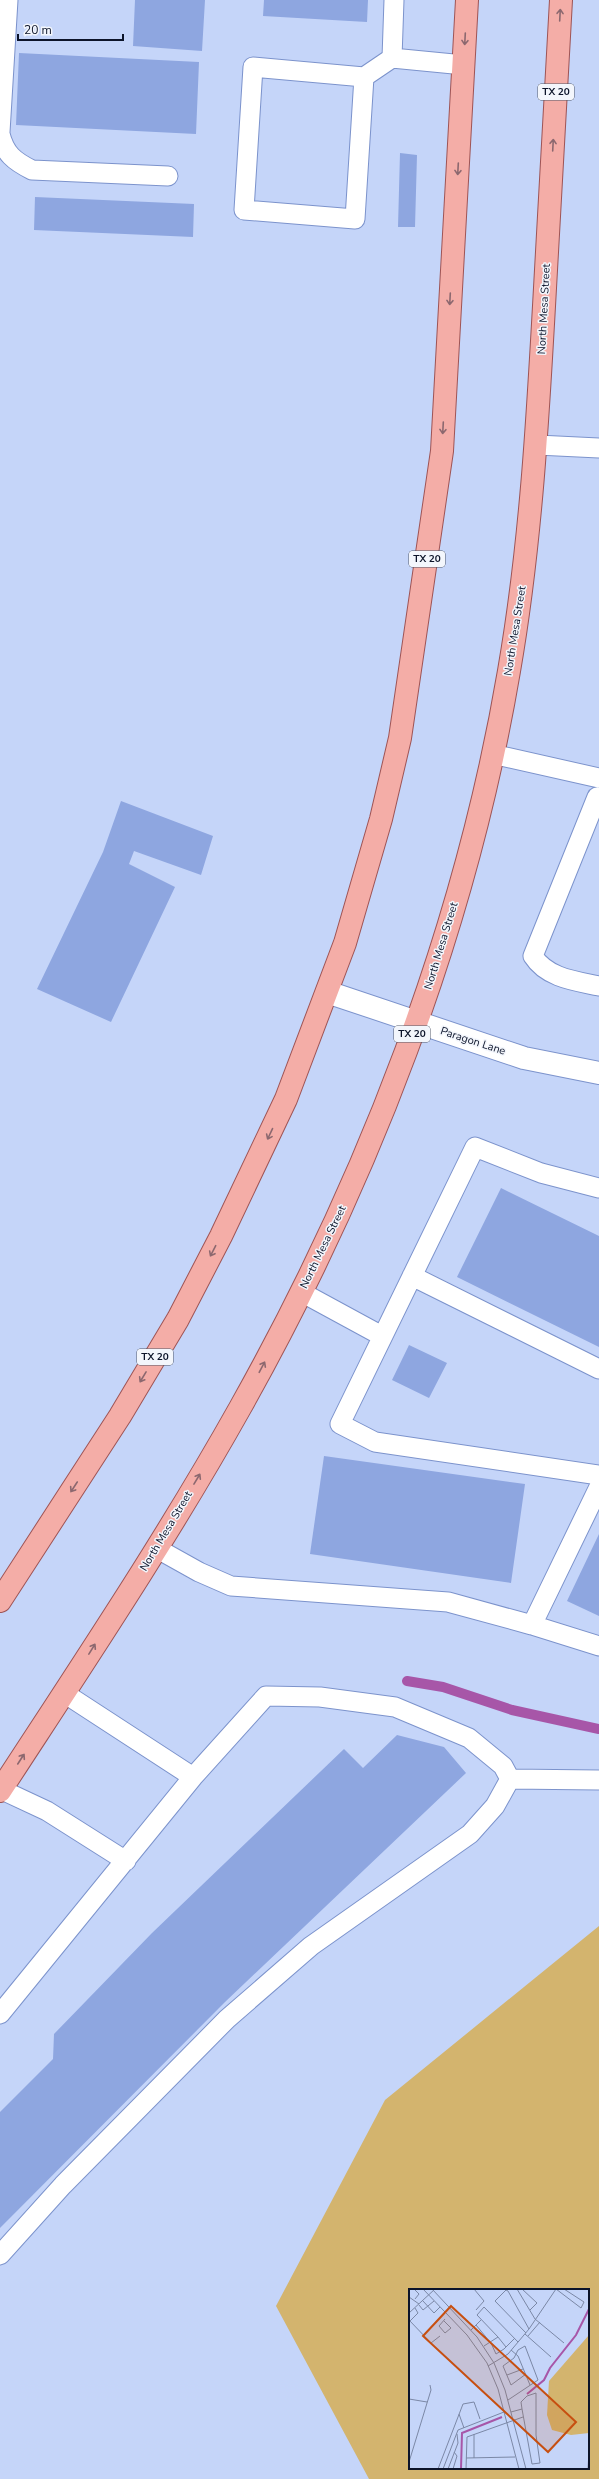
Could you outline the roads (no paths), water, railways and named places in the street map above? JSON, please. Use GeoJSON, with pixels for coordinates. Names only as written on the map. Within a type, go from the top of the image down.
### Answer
{"type":"FeatureCollection","features":[{"type":"Feature","properties":{"kind":"main road","name":"TX 20"},"geometry":{"type":"LineString","coordinates":[[0,1601],[120,1416],[178,1319],[221,1236],[286,1099],[345,943],[381,819],[400,738],[422,600],[442,451],[467,0]]}},
{"type":"Feature","properties":{"kind":"main road","name":"North Mesa Street"},"geometry":{"type":"LineString","coordinates":[[0,1790],[64,1693],[156,1548],[240,1408],[301,1292],[340,1212],[398,1073],[449,923],[492,754],[508,676],[522,588],[536,445],[561,0]]}},
{"type":"Feature","properties":{"kind":"street","name":"Paragon Lane"},"geometry":{"type":"LineString","coordinates":[[327,992],[524,1058],[599,1073]]}},
{"type":"Feature","properties":{"kind":"lane"},"geometry":{"type":"LineString","coordinates":[[8,0],[0,133],[4,148],[15,161],[32,170],[168,176]]}},
{"type":"Feature","properties":{"kind":"lane"},"geometry":{"type":"LineString","coordinates":[[392,58],[394,0]]}},
{"type":"Feature","properties":{"kind":"lane"},"geometry":{"type":"LineString","coordinates":[[364,77],[355,219],[244,210],[253,67],[364,77],[392,58],[464,64]]}},
{"type":"Feature","properties":{"kind":"lane"},"geometry":{"type":"LineString","coordinates":[[536,445],[599,448]]}},
{"type":"Feature","properties":{"kind":"lane"},"geometry":{"type":"LineString","coordinates":[[492,754],[599,788],[532,956],[540,967],[552,973],[569,980],[599,986]]}},
{"type":"Feature","properties":{"kind":"lane"},"geometry":{"type":"LineString","coordinates":[[599,1188],[541,1173],[475,1147],[340,1424],[375,1442],[599,1475]]}},
{"type":"Feature","properties":{"kind":"lane"},"geometry":{"type":"LineString","coordinates":[[412,1276],[599,1369]]}},
{"type":"Feature","properties":{"kind":"lane"},"geometry":{"type":"LineString","coordinates":[[301,1292],[382,1336]]}},
{"type":"Feature","properties":{"kind":"lane"},"geometry":{"type":"LineString","coordinates":[[532,1625],[599,1487]]}},
{"type":"Feature","properties":{"kind":"lane"},"geometry":{"type":"LineString","coordinates":[[156,1548],[199,1572],[232,1586],[448,1602],[532,1625],[599,1646]]}},
{"type":"Feature","properties":{"kind":"lane"},"geometry":{"type":"LineString","coordinates":[[64,1693],[193,1777]]}},
{"type":"Feature","properties":{"kind":"lane"},"geometry":{"type":"LineString","coordinates":[[0,2014],[193,1777],[266,1696],[320,1697],[395,1707],[469,1738],[502,1766],[510,1779]]}},
{"type":"Feature","properties":{"kind":"lane"},"geometry":{"type":"LineString","coordinates":[[510,1779],[599,1780]]}},
{"type":"Feature","properties":{"kind":"lane"},"geometry":{"type":"LineString","coordinates":[[0,2255],[63,2185],[227,2019],[311,1946],[470,1834],[495,1806],[510,1779]]}},
{"type":"Feature","properties":{"kind":"lane"},"geometry":{"type":"LineString","coordinates":[[0,1790],[47,1811],[126,1861]]}},
{"type":"Feature","properties":{"kind":"waterway"},"geometry":{"type":"LineString","coordinates":[[407,1681],[443,1687],[512,1710],[599,1729]]}}]}
